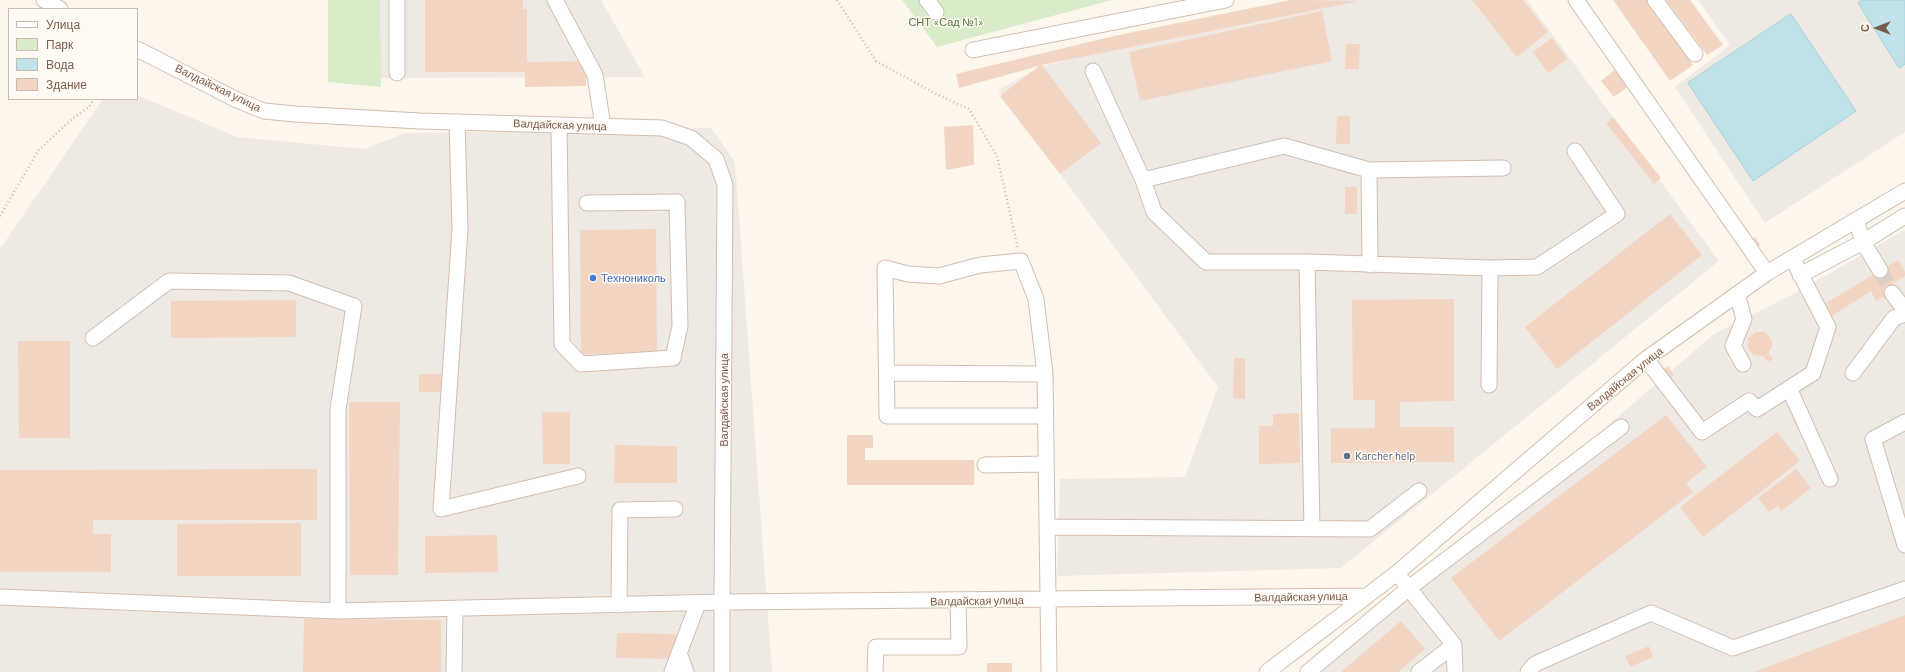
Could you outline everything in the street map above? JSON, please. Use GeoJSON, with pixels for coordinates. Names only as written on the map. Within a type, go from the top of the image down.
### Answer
{"type":"FeatureCollection","features":[{"type":"Feature","properties":{"kind":"street"},"geometry":{"type":"LineString","coordinates":[[44,0],[58,8]]}},
{"type":"Feature","properties":{"kind":"street"},"geometry":{"type":"LineString","coordinates":[[397,0],[397,73]]}},
{"type":"Feature","properties":{"kind":"street"},"geometry":{"type":"LineString","coordinates":[[555,0],[595,75],[603,126]]}},
{"type":"Feature","properties":{"kind":"street"},"geometry":{"type":"LineString","coordinates":[[927,0],[936,12]]}},
{"type":"Feature","properties":{"kind":"street"},"geometry":{"type":"LineString","coordinates":[[972,50],[1226,0]]}},
{"type":"Feature","properties":{"kind":"street"},"geometry":{"type":"LineString","coordinates":[[1576,0],[1767,273]]}},
{"type":"Feature","properties":{"kind":"street"},"geometry":{"type":"LineString","coordinates":[[1655,0],[1695,54]]}},
{"type":"Feature","properties":{"kind":"street","name":"Валдайская улица"},"geometry":{"type":"LineString","coordinates":[[138,50],[237,100],[264,111],[295,114],[457,122],[662,128],[691,138],[716,159],[725,185],[722,602],[1366,596]]}},
{"type":"Feature","properties":{"kind":"street"},"geometry":{"type":"LineString","coordinates":[[1093,71],[1143,180],[1154,212],[1206,262],[1307,262],[1490,268],[1537,267],[1617,214],[1575,151]]}},
{"type":"Feature","properties":{"kind":"street"},"geometry":{"type":"LineString","coordinates":[[457,122],[460,229],[441,509],[578,476]]}},
{"type":"Feature","properties":{"kind":"street"},"geometry":{"type":"LineString","coordinates":[[559,125],[562,344],[582,364],[673,358],[680,326],[677,202],[587,203]]}},
{"type":"Feature","properties":{"kind":"street"},"geometry":{"type":"LineString","coordinates":[[1143,180],[1284,146],[1369,170],[1503,168]]}},
{"type":"Feature","properties":{"kind":"street"},"geometry":{"type":"LineString","coordinates":[[1369,170],[1370,265]]}},
{"type":"Feature","properties":{"kind":"street","name":"Валдайская улица"},"geometry":{"type":"LineString","coordinates":[[1267,672],[1397,573],[1646,359],[1767,273],[1905,191]]}},
{"type":"Feature","properties":{"kind":"street"},"geometry":{"type":"LineString","coordinates":[[1800,275],[1863,242],[1905,216]]}},
{"type":"Feature","properties":{"kind":"street"},"geometry":{"type":"LineString","coordinates":[[1856,220],[1863,242],[1880,270]]}},
{"type":"Feature","properties":{"kind":"street"},"geometry":{"type":"LineString","coordinates":[[1646,359],[1702,432],[1749,401],[1757,409],[1813,373],[1828,327],[1792,258]]}},
{"type":"Feature","properties":{"kind":"street"},"geometry":{"type":"LineString","coordinates":[[1046,416],[887,416],[888,373],[885,268],[908,274],[939,276],[980,265],[1021,261],[1036,299],[1045,374],[1046,416],[1046,464],[1049,600],[1049,671]]}},
{"type":"Feature","properties":{"kind":"street"},"geometry":{"type":"LineString","coordinates":[[1307,262],[1312,529]]}},
{"type":"Feature","properties":{"kind":"street"},"geometry":{"type":"LineString","coordinates":[[1489,386],[1490,268]]}},
{"type":"Feature","properties":{"kind":"street"},"geometry":{"type":"LineString","coordinates":[[93,338],[169,281],[289,283],[354,306],[338,409],[338,610]]}},
{"type":"Feature","properties":{"kind":"street"},"geometry":{"type":"LineString","coordinates":[[1892,293],[1905,310]]}},
{"type":"Feature","properties":{"kind":"street"},"geometry":{"type":"LineString","coordinates":[[1737,294],[1744,319],[1733,346],[1743,364]]}},
{"type":"Feature","properties":{"kind":"street"},"geometry":{"type":"LineString","coordinates":[[1853,373],[1894,318],[1905,314]]}},
{"type":"Feature","properties":{"kind":"street"},"geometry":{"type":"LineString","coordinates":[[888,373],[1045,374]]}},
{"type":"Feature","properties":{"kind":"street"},"geometry":{"type":"LineString","coordinates":[[1789,388],[1830,479]]}},
{"type":"Feature","properties":{"kind":"street"},"geometry":{"type":"LineString","coordinates":[[1905,422],[1873,439],[1905,545]]}},
{"type":"Feature","properties":{"kind":"street"},"geometry":{"type":"LineString","coordinates":[[1308,672],[1409,588],[1621,427]]}},
{"type":"Feature","properties":{"kind":"street"},"geometry":{"type":"LineString","coordinates":[[985,465],[1046,464]]}},
{"type":"Feature","properties":{"kind":"street"},"geometry":{"type":"LineString","coordinates":[[1048,527],[1370,529],[1419,491]]}},
{"type":"Feature","properties":{"kind":"street"},"geometry":{"type":"LineString","coordinates":[[619,605],[620,510],[675,509]]}},
{"type":"Feature","properties":{"kind":"street"},"geometry":{"type":"LineString","coordinates":[[1397,573],[1454,645],[1455,672]]}},
{"type":"Feature","properties":{"kind":"street"},"geometry":{"type":"LineString","coordinates":[[1528,672],[1534,664],[1651,613],[1734,648],[1905,589]]}},
{"type":"Feature","properties":{"kind":"street"},"geometry":{"type":"LineString","coordinates":[[0,597],[338,610],[455,609],[722,602],[722,672]]}},
{"type":"Feature","properties":{"kind":"street"},"geometry":{"type":"LineString","coordinates":[[875,672],[876,647],[959,647],[958,601]]}},
{"type":"Feature","properties":{"kind":"street"},"geometry":{"type":"LineString","coordinates":[[672,672],[698,603]]}},
{"type":"Feature","properties":{"kind":"street"},"geometry":{"type":"LineString","coordinates":[[454,672],[455,609]]}},
{"type":"Feature","properties":{"kind":"street"},"geometry":{"type":"LineString","coordinates":[[1420,672],[1454,645]]}},
{"type":"Feature","properties":{"kind":"street"},"geometry":{"type":"LineString","coordinates":[[679,653],[686,672]]}},
{"type":"Feature","properties":{"kind":"path"},"geometry":{"type":"LineString","coordinates":[[837,0],[876,61],[938,95],[969,109],[997,156],[1021,261]]}},
{"type":"Feature","properties":{"kind":"path"},"geometry":{"type":"LineString","coordinates":[[0,216],[38,152],[73,118],[90,107],[94,100]]}},
{"type":"Feature","properties":{"kind":"shaded area"},"geometry":{"type":"Polygon","coordinates":[[[380,0],[601,0],[645,77],[379,78],[380,0]]]}},
{"type":"Feature","properties":{"kind":"shaded area"},"geometry":{"type":"Polygon","coordinates":[[[1308,0],[1527,0],[1719,261],[1341,568],[1057,576],[1060,479],[1185,477],[1218,387],[998,90],[1040,67],[1308,0]]]}},
{"type":"Feature","properties":{"kind":"shaded area"},"geometry":{"type":"Polygon","coordinates":[[[1698,0],[1905,0],[1905,132],[1765,223],[1675,87],[1730,45],[1698,0]]]}},
{"type":"Feature","properties":{"kind":"shaded area"},"geometry":{"type":"Polygon","coordinates":[[[138,95],[237,137],[364,149],[405,133],[711,128],[735,162],[772,672],[0,672],[0,249],[102,100],[138,100],[138,95]]]}},
{"type":"Feature","properties":{"kind":"shaded area"},"geometry":{"type":"Polygon","coordinates":[[[1905,230],[1905,672],[1308,672],[1431,578],[1714,334],[1797,292],[1905,230]]]}},
{"type":"Feature","properties":{"kind":"green space"},"geometry":{"type":"Polygon","coordinates":[[[328,0],[380,0],[381,87],[328,82],[328,0]]]}},
{"type":"Feature","properties":{"kind":"green space","name":"СНТ «Сад №1»"},"geometry":{"type":"Polygon","coordinates":[[[902,0],[1112,0],[937,47],[902,0]]]}},
{"type":"Feature","properties":{"kind":"water"},"geometry":{"type":"Polygon","coordinates":[[[1862,0],[1905,0],[1905,64],[1899,68],[1858,3],[1862,0]]]}},
{"type":"Feature","properties":{"kind":"water"},"geometry":{"type":"Polygon","coordinates":[[[1791,14],[1856,111],[1753,181],[1688,83],[1791,14]]]}},
{"type":"Feature","properties":{"kind":"building"},"geometry":{"type":"Polygon","coordinates":[[[425,0],[523,0],[523,9],[527,9],[527,62],[585,61],[586,86],[525,87],[525,72],[425,72],[425,0]]]}},
{"type":"Feature","properties":{"kind":"building"},"geometry":{"type":"Polygon","coordinates":[[[1291,0],[1359,1],[1042,65],[1101,143],[1060,174],[1000,96],[1039,66],[959,88],[956,74],[1114,36],[1291,0]]]}},
{"type":"Feature","properties":{"kind":"building"},"geometry":{"type":"Polygon","coordinates":[[[1472,0],[1523,0],[1548,32],[1517,57],[1472,0]]]}},
{"type":"Feature","properties":{"kind":"building"},"geometry":{"type":"Polygon","coordinates":[[[1613,0],[1647,0],[1693,65],[1670,81],[1613,0]]]}},
{"type":"Feature","properties":{"kind":"building"},"geometry":{"type":"Polygon","coordinates":[[[1666,0],[1690,0],[1723,45],[1707,55],[1666,0]]]}},
{"type":"Feature","properties":{"kind":"building"},"geometry":{"type":"Polygon","coordinates":[[[1322,11],[1332,61],[1140,101],[1129,52],[1322,11]]]}},
{"type":"Feature","properties":{"kind":"building"},"geometry":{"type":"Polygon","coordinates":[[[1552,38],[1567,59],[1548,73],[1533,52],[1552,38]]]}},
{"type":"Feature","properties":{"kind":"building"},"geometry":{"type":"Polygon","coordinates":[[[1346,44],[1360,44],[1359,69],[1345,69],[1346,44]]]}},
{"type":"Feature","properties":{"kind":"building"},"geometry":{"type":"Polygon","coordinates":[[[1616,69],[1629,86],[1614,97],[1601,81],[1616,69]]]}},
{"type":"Feature","properties":{"kind":"building"},"geometry":{"type":"Polygon","coordinates":[[[1337,116],[1350,116],[1350,144],[1336,144],[1337,116]]]}},
{"type":"Feature","properties":{"kind":"building"},"geometry":{"type":"Polygon","coordinates":[[[1613,117],[1661,178],[1654,184],[1606,123],[1613,117]]]}},
{"type":"Feature","properties":{"kind":"building"},"geometry":{"type":"Polygon","coordinates":[[[973,125],[974,165],[946,170],[944,127],[973,125]]]}},
{"type":"Feature","properties":{"kind":"building"},"geometry":{"type":"Polygon","coordinates":[[[1345,187],[1357,187],[1357,214],[1345,214],[1345,187]]]}},
{"type":"Feature","properties":{"kind":"building"},"geometry":{"type":"Polygon","coordinates":[[[1670,214],[1702,255],[1557,369],[1525,327],[1670,214]]]}},
{"type":"Feature","properties":{"kind":"building"},"geometry":{"type":"Polygon","coordinates":[[[656,229],[657,353],[581,354],[580,230],[656,229]]]}},
{"type":"Feature","properties":{"kind":"building"},"geometry":{"type":"Polygon","coordinates":[[[1755,237],[1760,245],[1754,249],[1749,241],[1755,237]]]}},
{"type":"Feature","properties":{"kind":"building"},"geometry":{"type":"Polygon","coordinates":[[[1898,260],[1905,272],[1905,276],[1893,283],[1889,276],[1896,290],[1876,301],[1871,291],[1830,317],[1823,305],[1898,260]]]}},
{"type":"Feature","properties":{"kind":"building"},"geometry":{"type":"Polygon","coordinates":[[[1454,299],[1454,401],[1400,402],[1400,427],[1454,427],[1454,462],[1331,463],[1331,428],[1375,428],[1375,400],[1353,400],[1352,300],[1454,299]]]}},
{"type":"Feature","properties":{"kind":"building"},"geometry":{"type":"Polygon","coordinates":[[[296,300],[296,337],[171,338],[171,301],[296,300]]]}},
{"type":"Feature","properties":{"kind":"building"},"geometry":{"type":"Polygon","coordinates":[[[1756,332],[1765,332],[1772,341],[1772,347],[1768,352],[1773,359],[1768,362],[1763,356],[1754,355],[1748,349],[1748,338],[1756,332]]]}},
{"type":"Feature","properties":{"kind":"building"},"geometry":{"type":"Polygon","coordinates":[[[18,341],[70,341],[70,438],[19,438],[18,341]]]}},
{"type":"Feature","properties":{"kind":"building"},"geometry":{"type":"Polygon","coordinates":[[[1234,358],[1245,358],[1245,399],[1233,398],[1234,358]]]}},
{"type":"Feature","properties":{"kind":"building"},"geometry":{"type":"Polygon","coordinates":[[[1668,366],[1674,375],[1668,380],[1661,371],[1668,366]]]}},
{"type":"Feature","properties":{"kind":"building"},"geometry":{"type":"Polygon","coordinates":[[[419,374],[442,374],[441,392],[419,392],[419,374]]]}},
{"type":"Feature","properties":{"kind":"building"},"geometry":{"type":"Polygon","coordinates":[[[349,402],[400,402],[398,575],[350,575],[349,402]]]}},
{"type":"Feature","properties":{"kind":"building"},"geometry":{"type":"Polygon","coordinates":[[[542,412],[570,412],[570,464],[543,464],[542,412]]]}},
{"type":"Feature","properties":{"kind":"building"},"geometry":{"type":"Polygon","coordinates":[[[1299,413],[1300,463],[1259,464],[1259,426],[1273,426],[1273,414],[1299,413]]]}},
{"type":"Feature","properties":{"kind":"building"},"geometry":{"type":"Polygon","coordinates":[[[1666,415],[1707,467],[1686,483],[1693,492],[1499,641],[1451,578],[1666,415]]]}},
{"type":"Feature","properties":{"kind":"building"},"geometry":{"type":"Polygon","coordinates":[[[1777,432],[1800,461],[1703,537],[1680,507],[1777,432]]]}},
{"type":"Feature","properties":{"kind":"building"},"geometry":{"type":"Polygon","coordinates":[[[847,435],[873,435],[873,448],[865,448],[865,460],[974,460],[974,485],[847,485],[847,435]]]}},
{"type":"Feature","properties":{"kind":"building"},"geometry":{"type":"Polygon","coordinates":[[[615,445],[677,446],[677,483],[614,483],[615,445]]]}},
{"type":"Feature","properties":{"kind":"building"},"geometry":{"type":"Polygon","coordinates":[[[317,469],[317,520],[93,520],[93,534],[111,534],[111,572],[0,572],[0,470],[317,469]]]}},
{"type":"Feature","properties":{"kind":"building"},"geometry":{"type":"Polygon","coordinates":[[[1796,469],[1811,488],[1781,511],[1778,506],[1769,512],[1758,498],[1796,469]]]}},
{"type":"Feature","properties":{"kind":"building"},"geometry":{"type":"Polygon","coordinates":[[[301,523],[301,576],[177,576],[177,524],[301,523]]]}},
{"type":"Feature","properties":{"kind":"building"},"geometry":{"type":"Polygon","coordinates":[[[497,535],[498,572],[425,573],[425,536],[497,535]]]}},
{"type":"Feature","properties":{"kind":"building"},"geometry":{"type":"Polygon","coordinates":[[[1905,615],[1905,672],[1754,672],[1905,615]]]}},
{"type":"Feature","properties":{"kind":"building"},"geometry":{"type":"Polygon","coordinates":[[[304,619],[441,620],[441,672],[303,672],[304,619]]]}},
{"type":"Feature","properties":{"kind":"building"},"geometry":{"type":"Polygon","coordinates":[[[1401,621],[1425,649],[1398,672],[1341,672],[1401,621]]]}},
{"type":"Feature","properties":{"kind":"building"},"geometry":{"type":"Polygon","coordinates":[[[617,633],[678,634],[678,659],[616,658],[617,633]]]}},
{"type":"Feature","properties":{"kind":"building"},"geometry":{"type":"Polygon","coordinates":[[[1649,646],[1653,657],[1630,667],[1625,656],[1649,646]]]}},
{"type":"Feature","properties":{"kind":"building"},"geometry":{"type":"Polygon","coordinates":[[[987,663],[1012,663],[1012,672],[987,672],[987,663]]]}},
{"type":"Feature","properties":{"kind":"tunnel"},"geometry":{"type":"LineString","coordinates":[[1880,270],[1892,293]]}},
{"type":"Feature","properties":{"kind":"place","name":"Технониколь"},"geometry":{"type":"Point","coordinates":[593,278]}},
{"type":"Feature","properties":{"kind":"place","name":"Karcher help"},"geometry":{"type":"Point","coordinates":[1347,456]}}]}
